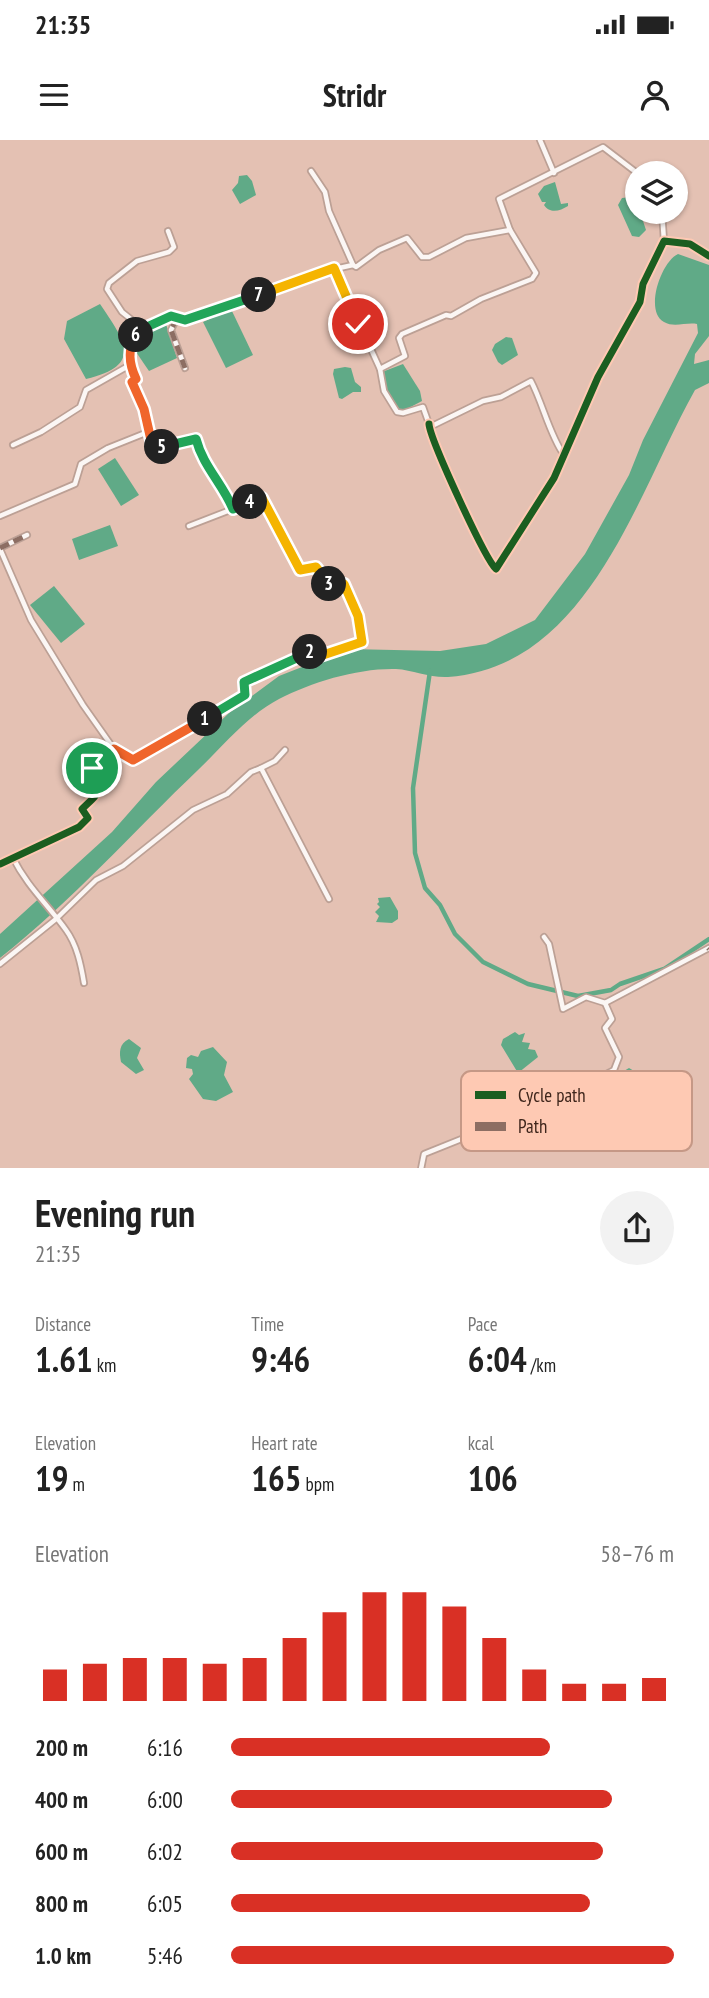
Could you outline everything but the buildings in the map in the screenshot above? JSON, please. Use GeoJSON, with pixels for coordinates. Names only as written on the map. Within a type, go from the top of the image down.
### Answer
{"type":"FeatureCollection","features":[{"type":"Feature","properties":{"kind":"street"},"geometry":{"type":"LineString","coordinates":[[540,140],[554,173]]}},
{"type":"Feature","properties":{"kind":"street"},"geometry":{"type":"LineString","coordinates":[[380,369],[405,356],[399,338],[402,334],[446,315],[451,316],[481,299],[532,279],[536,273],[533,264],[510,230],[499,199],[603,147],[625,164]]}},
{"type":"Feature","properties":{"kind":"street"},"geometry":{"type":"LineString","coordinates":[[311,171],[325,192],[328,211],[353,265]]}},
{"type":"Feature","properties":{"kind":"street"},"geometry":{"type":"LineString","coordinates":[[334,268],[380,369],[384,391],[397,412],[403,413],[423,407],[434,443],[450,475],[452,485],[496,569],[554,478],[597,377],[640,302],[643,284],[664,241],[663,224]]}},
{"type":"Feature","properties":{"kind":"street"},"geometry":{"type":"LineString","coordinates":[[233,509],[226,494],[202,460],[196,439],[153,449],[144,409],[132,382],[136,379],[130,365],[131,344],[138,331],[171,316],[185,320],[334,268],[353,265],[356,267],[379,250],[407,238],[422,257],[429,257],[466,238],[510,230]]}},
{"type":"Feature","properties":{"kind":"street"},"geometry":{"type":"LineString","coordinates":[[138,331],[107,289],[109,283],[137,261],[169,252],[174,247],[168,231]]}},
{"type":"Feature","properties":{"kind":"street"},"geometry":{"type":"LineString","coordinates":[[664,241],[690,244],[709,256]]}},
{"type":"Feature","properties":{"kind":"street"},"geometry":{"type":"LineString","coordinates":[[177,317],[170,330],[184,368]]}},
{"type":"Feature","properties":{"kind":"street"},"geometry":{"type":"LineString","coordinates":[[13,445],[57,423],[80,407],[86,390],[130,365]]}},
{"type":"Feature","properties":{"kind":"street"},"geometry":{"type":"LineString","coordinates":[[429,424],[434,425],[483,401],[501,397],[531,381],[555,434],[557,445],[564,455]]}},
{"type":"Feature","properties":{"kind":"street"},"geometry":{"type":"LineString","coordinates":[[0,516],[75,484],[81,464],[108,448],[148,432]]}},
{"type":"Feature","properties":{"kind":"street"},"geometry":{"type":"LineString","coordinates":[[27,535],[0,549],[31,620],[83,705],[114,749],[133,760],[242,698],[246,692],[244,682],[312,651],[317,657],[362,642],[358,616],[344,584],[330,584],[316,567],[300,570],[262,498],[189,526]]}},
{"type":"Feature","properties":{"kind":"street"},"geometry":{"type":"LineString","coordinates":[[0,864],[79,827],[88,818],[82,809],[98,793],[100,786],[92,768],[114,749]]}},
{"type":"Feature","properties":{"kind":"street"},"geometry":{"type":"LineString","coordinates":[[0,964],[96,880],[123,866],[192,810],[227,794],[251,772],[275,761],[285,750]]}},
{"type":"Feature","properties":{"kind":"street"},"geometry":{"type":"LineString","coordinates":[[261,768],[329,899]]}},
{"type":"Feature","properties":{"kind":"street"},"geometry":{"type":"LineString","coordinates":[[13,858],[23,879],[67,931],[80,961],[84,983]]}},
{"type":"Feature","properties":{"kind":"street"},"geometry":{"type":"LineString","coordinates":[[544,937],[549,944],[563,1009],[586,997],[605,1003],[709,949]]}},
{"type":"Feature","properties":{"kind":"street"},"geometry":{"type":"LineString","coordinates":[[605,1003],[611,1019],[605,1028],[619,1057],[612,1071]]}},
{"type":"Feature","properties":{"kind":"street"},"geometry":{"type":"LineString","coordinates":[[421,1168],[424,1154],[461,1139]]}},
{"type":"Feature","properties":{"kind":"shaded area"},"geometry":{"type":"Polygon","coordinates":[[[247,175],[256,195],[240,204],[232,190],[238,183],[239,176],[247,175]]]}},
{"type":"Feature","properties":{"kind":"shaded area"},"geometry":{"type":"Polygon","coordinates":[[[555,182],[561,204],[568,203],[568,206],[555,211],[546,208],[546,202],[542,202],[538,194],[544,186],[555,182]]]}},
{"type":"Feature","properties":{"kind":"shaded area"},"geometry":{"type":"Polygon","coordinates":[[[625,198],[625,220],[618,205],[625,198]]]}},
{"type":"Feature","properties":{"kind":"shaded area"},"geometry":{"type":"Polygon","coordinates":[[[627,224],[644,224],[646,230],[639,237],[632,236],[627,224]]]}},
{"type":"Feature","properties":{"kind":"shaded area"},"geometry":{"type":"Polygon","coordinates":[[[678,254],[709,265],[709,336],[695,354],[694,364],[709,360],[709,383],[695,390],[629,523],[603,568],[573,609],[538,642],[497,666],[448,677],[396,669],[366,671],[321,682],[279,699],[257,713],[237,731],[77,890],[0,958],[0,934],[112,832],[156,782],[229,713],[279,676],[348,649],[440,651],[486,644],[535,620],[585,554],[629,475],[643,440],[698,333],[697,324],[672,325],[664,322],[655,308],[661,276],[666,266],[678,254]]]}},
{"type":"Feature","properties":{"kind":"shaded area"},"geometry":{"type":"Polygon","coordinates":[[[100,304],[122,340],[123,359],[105,373],[86,379],[64,339],[67,321],[100,304]]]}},
{"type":"Feature","properties":{"kind":"shaded area"},"geometry":{"type":"Polygon","coordinates":[[[231,309],[253,355],[226,368],[203,322],[231,309]]]}},
{"type":"Feature","properties":{"kind":"shaded area"},"geometry":{"type":"Polygon","coordinates":[[[165,321],[177,358],[149,371],[136,352],[143,332],[165,321]]]}},
{"type":"Feature","properties":{"kind":"shaded area"},"geometry":{"type":"Polygon","coordinates":[[[506,337],[512,338],[518,355],[502,365],[492,350],[495,344],[506,337]]]}},
{"type":"Feature","properties":{"kind":"shaded area"},"geometry":{"type":"Polygon","coordinates":[[[403,364],[420,391],[422,401],[401,412],[388,394],[382,372],[403,364]]]}},
{"type":"Feature","properties":{"kind":"shaded area"},"geometry":{"type":"Polygon","coordinates":[[[351,368],[361,392],[353,392],[342,399],[339,398],[333,374],[334,369],[351,368]]]}},
{"type":"Feature","properties":{"kind":"shaded area"},"geometry":{"type":"Polygon","coordinates":[[[115,458],[139,495],[121,506],[98,469],[115,458]]]}},
{"type":"Feature","properties":{"kind":"shaded area"},"geometry":{"type":"Polygon","coordinates":[[[110,525],[118,546],[79,560],[72,539],[110,525]]]}},
{"type":"Feature","properties":{"kind":"shaded area"},"geometry":{"type":"Polygon","coordinates":[[[54,586],[85,624],[61,643],[30,605],[54,586]]]}},
{"type":"Feature","properties":{"kind":"shaded area"},"geometry":{"type":"Polygon","coordinates":[[[390,897],[398,911],[398,919],[392,923],[376,922],[379,916],[375,912],[380,907],[377,904],[378,898],[390,897]]]}},
{"type":"Feature","properties":{"kind":"shaded area"},"geometry":{"type":"Polygon","coordinates":[[[515,1032],[519,1035],[525,1033],[522,1042],[530,1043],[528,1049],[535,1050],[538,1057],[517,1071],[501,1045],[503,1039],[515,1032]]]}},
{"type":"Feature","properties":{"kind":"shaded area"},"geometry":{"type":"Polygon","coordinates":[[[129,1039],[141,1048],[137,1058],[144,1070],[136,1074],[121,1062],[120,1049],[129,1039]]]}},
{"type":"Feature","properties":{"kind":"shaded area"},"geometry":{"type":"Polygon","coordinates":[[[213,1047],[227,1062],[224,1075],[233,1092],[216,1101],[203,1099],[189,1079],[193,1074],[192,1069],[186,1068],[187,1058],[191,1055],[198,1057],[201,1051],[213,1047]]]}},
{"type":"Feature","properties":{"kind":"waterway"},"geometry":{"type":"LineString","coordinates":[[430,671],[413,788],[415,853],[425,888],[440,905],[455,934],[483,962],[528,984],[578,996],[611,990],[620,984],[664,969],[709,939]]}},
{"type":"Feature","properties":{"kind":"marked path"},"geometry":{"type":"LineString","coordinates":[[177,318],[171,330],[185,368]]}},
{"type":"Feature","properties":{"kind":"marked path"},"geometry":{"type":"LineString","coordinates":[[0,548],[27,535]]}},
{"type":"Feature","properties":{"kind":"cycle path"},"geometry":{"type":"LineString","coordinates":[[429,424],[438,452],[459,498],[496,569],[554,478],[598,377],[640,302],[643,284],[664,241],[690,244],[709,256]]}},
{"type":"Feature","properties":{"kind":"cycle path"},"geometry":{"type":"LineString","coordinates":[[0,864],[79,827],[88,818],[82,809],[98,791],[98,782],[92,768],[114,749],[133,759],[241,698],[246,692],[244,682],[312,651],[317,657],[362,642],[358,616],[344,584],[330,585],[316,567],[300,570],[262,498],[233,509],[203,458],[196,439],[153,449],[144,409],[132,381],[137,379],[132,367],[131,349],[138,331]]}},
{"type":"Feature","properties":{"kind":"route"},"geometry":{"type":"LineString","coordinates":[[92,768],[114,749],[133,760],[242,698],[246,692],[244,682],[312,651],[317,657],[362,642],[358,616],[344,584],[330,584],[316,567],[300,570],[262,498],[233,509],[222,487],[202,460],[196,439],[153,449],[144,409],[132,382],[136,379],[130,365],[131,344],[138,331],[171,316],[185,320],[334,268],[358,324]]}}]}
